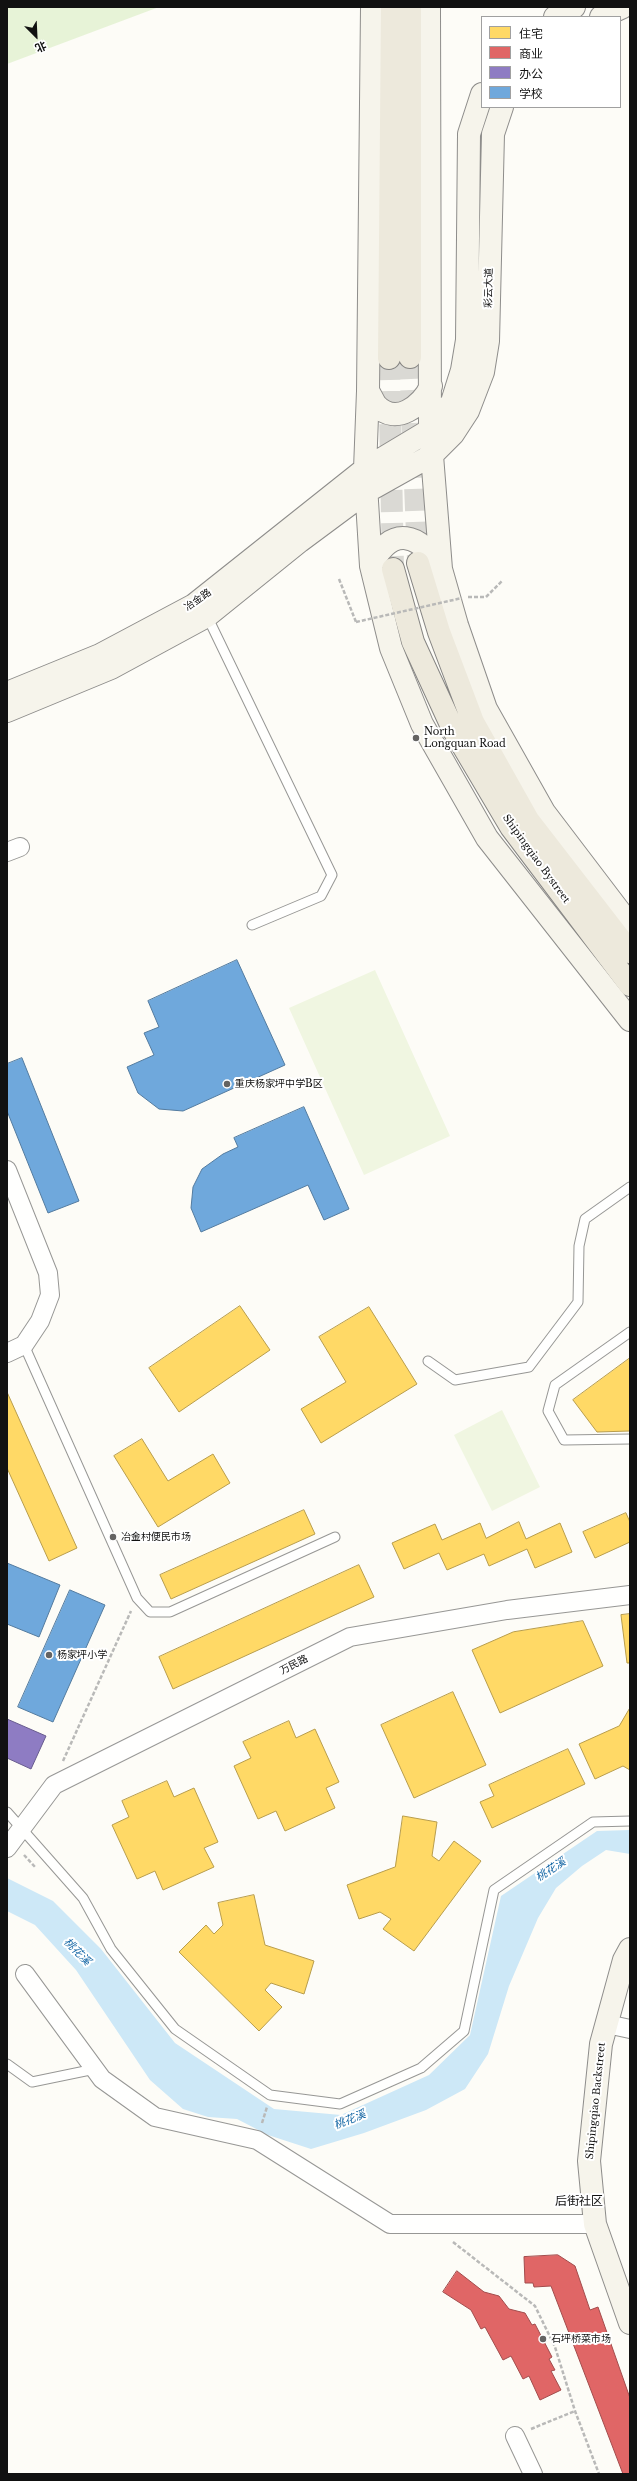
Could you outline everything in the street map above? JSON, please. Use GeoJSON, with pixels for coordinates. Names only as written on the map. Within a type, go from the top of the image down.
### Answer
{"type":"FeatureCollection","features":[{"type":"Feature","properties":{"kind":"main road"},"geometry":{"type":"LineString","coordinates":[[392,7],[399,357],[410,7]]}},
{"type":"Feature","properties":{"kind":"main road","name":"Shipingqiao Bystreet"},"geometry":{"type":"LineString","coordinates":[[418,563],[439,632],[473,722],[528,820],[630,952]]}},
{"type":"Feature","properties":{"kind":"main road","name":"Shipingqiao Bystreet"},"geometry":{"type":"LineString","coordinates":[[392,570],[413,642],[453,729],[511,827],[630,985]]}},
{"type":"Feature","properties":{"kind":"street"},"geometry":{"type":"LineString","coordinates":[[372,7],[368,391],[365,469],[371,566],[391,648],[405,686],[422,724],[461,796],[487,838],[630,1020]]}},
{"type":"Feature","properties":{"kind":"street"},"geometry":{"type":"LineString","coordinates":[[429,7],[430,430],[441,569],[457,625],[486,709],[544,812],[630,925]]}},
{"type":"Feature","properties":{"kind":"street"},"geometry":{"type":"LineString","coordinates":[[557,16],[574,7]]}},
{"type":"Feature","properties":{"kind":"street"},"geometry":{"type":"LineString","coordinates":[[603,16],[623,7]]}},
{"type":"Feature","properties":{"kind":"street"},"geometry":{"type":"LineString","coordinates":[[430,430],[452,402],[462,370],[467,340],[469,134],[481,97]]}},
{"type":"Feature","properties":{"kind":"street","name":"彩云大道"},"geometry":{"type":"LineString","coordinates":[[366,492],[432,455],[453,434],[468,411],[483,372],[488,341],[493,134],[502,108]]}},
{"type":"Feature","properties":{"kind":"street"},"geometry":{"type":"LineString","coordinates":[[368,391],[376,405],[387,412],[397,414],[409,411],[419,404],[431,386]]}},
{"type":"Feature","properties":{"kind":"street","name":"冶金路"},"geometry":{"type":"LineString","coordinates":[[7,693],[100,656],[194,605],[365,469],[430,430]]}},
{"type":"Feature","properties":{"kind":"street","name":"冶金路"},"geometry":{"type":"LineString","coordinates":[[7,711],[111,668],[207,616],[300,541],[366,492]]}},
{"type":"Feature","properties":{"kind":"street"},"geometry":{"type":"LineString","coordinates":[[371,566],[378,552],[388,543],[401,539],[414,539],[432,553],[441,569]]}},
{"type":"Feature","properties":{"kind":"street"},"geometry":{"type":"LineString","coordinates":[[7,1170],[48,1273],[50,1295],[40,1321],[24,1345],[7,1353]]}},
{"type":"Feature","properties":{"kind":"street","name":"万民路"},"geometry":{"type":"LineString","coordinates":[[7,1848],[54,1785],[350,1637],[507,1610],[630,1594]]}},
{"type":"Feature","properties":{"kind":"street","name":"Shipingqiao Backstreet"},"geometry":{"type":"LineString","coordinates":[[630,1949],[624,1960],[601,2044],[589,2162],[595,2224],[630,2323]]}},
{"type":"Feature","properties":{"kind":"street"},"geometry":{"type":"LineString","coordinates":[[25,1974],[102,2079],[155,2117],[257,2140],[390,2224],[595,2224]]}},
{"type":"Feature","properties":{"kind":"street"},"geometry":{"type":"LineString","coordinates":[[607,2024],[630,2029]]}},
{"type":"Feature","properties":{"kind":"street"},"geometry":{"type":"LineString","coordinates":[[515,2436],[533,2474]]}},
{"type":"Feature","properties":{"kind":"lane"},"geometry":{"type":"LineString","coordinates":[[207,616],[332,875],[321,896],[252,925]]}},
{"type":"Feature","properties":{"kind":"lane"},"geometry":{"type":"LineString","coordinates":[[428,1362],[455,1380],[529,1367],[578,1302],[579,1246],[585,1219],[630,1187]]}},
{"type":"Feature","properties":{"kind":"lane"},"geometry":{"type":"LineString","coordinates":[[630,1332],[555,1385],[548,1411],[564,1440],[630,1439]]}},
{"type":"Feature","properties":{"kind":"lane"},"geometry":{"type":"LineString","coordinates":[[24,1345],[138,1598],[150,1612],[170,1612],[335,1537]]}},
{"type":"Feature","properties":{"kind":"lane"},"geometry":{"type":"LineString","coordinates":[[7,1812],[83,1898],[111,1949],[175,2029],[270,2095],[340,2104],[421,2068],[464,2031],[494,1890],[593,1822],[630,1821]]}},
{"type":"Feature","properties":{"kind":"lane"},"geometry":{"type":"LineString","coordinates":[[7,2064],[32,2082],[95,2069]]}},
{"type":"Feature","properties":{"kind":"path"},"geometry":{"type":"LineString","coordinates":[[339,579],[356,622],[474,595],[486,597],[502,581]]}},
{"type":"Feature","properties":{"kind":"path"},"geometry":{"type":"LineString","coordinates":[[67,1749],[138,1598]]}},
{"type":"Feature","properties":{"kind":"path"},"geometry":{"type":"LineString","coordinates":[[257,2140],[270,2095]]}},
{"type":"Feature","properties":{"kind":"path"},"geometry":{"type":"LineString","coordinates":[[433,2224],[469,2256],[536,2306],[555,2348],[575,2411],[599,2474]]}},
{"type":"Feature","properties":{"kind":"path"},"geometry":{"type":"LineString","coordinates":[[515,2436],[575,2411]]}},
{"type":"Feature","properties":{"kind":"green space"},"geometry":{"type":"Polygon","coordinates":[[[7,7],[159,7],[7,64],[7,7]]]}},
{"type":"Feature","properties":{"kind":"green space"},"geometry":{"type":"Polygon","coordinates":[[[375,970],[450,1136],[364,1175],[289,1008],[375,970]]]}},
{"type":"Feature","properties":{"kind":"green space"},"geometry":{"type":"Polygon","coordinates":[[[502,1410],[540,1487],[492,1511],[454,1435],[502,1410]]]}},
{"type":"Feature","properties":{"kind":"water","name":"桃花溪"},"geometry":{"type":"Polygon","coordinates":[[[630,1830],[630,1854],[606,1850],[582,1866],[556,1888],[538,1918],[509,1986],[488,2054],[465,2089],[426,2110],[364,2133],[311,2149],[268,2135],[237,2119],[208,2117],[183,2109],[150,2080],[76,1970],[35,1925],[7,1911],[7,1878],[53,1901],[101,1949],[175,2043],[274,2109],[341,2115],[429,2075],[470,2035],[501,1896],[597,1831],[630,1830]]]}},
{"type":"Feature","properties":{"kind":"building: 住宅"},"geometry":{"type":"Polygon","coordinates":[[[240,1306],[270,1350],[179,1412],[149,1368],[240,1306]]]}},
{"type":"Feature","properties":{"kind":"building: 住宅"},"geometry":{"type":"Polygon","coordinates":[[[369,1307],[417,1384],[321,1443],[301,1409],[346,1382],[319,1337],[369,1307]]]}},
{"type":"Feature","properties":{"kind":"building: 住宅"},"geometry":{"type":"Polygon","coordinates":[[[630,1358],[630,1431],[597,1432],[573,1400],[630,1358]]]}},
{"type":"Feature","properties":{"kind":"building: 住宅"},"geometry":{"type":"Polygon","coordinates":[[[7,1392],[77,1548],[49,1561],[7,1468],[7,1392]]]}},
{"type":"Feature","properties":{"kind":"building: 住宅"},"geometry":{"type":"Polygon","coordinates":[[[142,1439],[168,1481],[213,1454],[230,1483],[158,1527],[114,1456],[142,1439]]]}},
{"type":"Feature","properties":{"kind":"building: 住宅"},"geometry":{"type":"Polygon","coordinates":[[[304,1510],[315,1534],[171,1599],[160,1575],[304,1510]]]}},
{"type":"Feature","properties":{"kind":"building: 住宅"},"geometry":{"type":"Polygon","coordinates":[[[626,1513],[630,1522],[630,1542],[595,1558],[583,1532],[626,1513]]]}},
{"type":"Feature","properties":{"kind":"building: 住宅"},"geometry":{"type":"Polygon","coordinates":[[[519,1522],[526,1539],[560,1523],[572,1552],[535,1568],[527,1549],[489,1566],[484,1554],[447,1570],[439,1553],[404,1569],[392,1543],[435,1524],[442,1540],[480,1523],[486,1538],[519,1522]]]}},
{"type":"Feature","properties":{"kind":"building: 住宅"},"geometry":{"type":"Polygon","coordinates":[[[359,1565],[374,1597],[173,1689],[159,1657],[359,1565]]]}},
{"type":"Feature","properties":{"kind":"building: 住宅"},"geometry":{"type":"Polygon","coordinates":[[[630,1614],[630,1663],[627,1663],[621,1615],[630,1614]]]}},
{"type":"Feature","properties":{"kind":"building: 住宅"},"geometry":{"type":"Polygon","coordinates":[[[583,1621],[603,1666],[500,1713],[472,1650],[513,1632],[583,1621]]]}},
{"type":"Feature","properties":{"kind":"building: 住宅"},"geometry":{"type":"Polygon","coordinates":[[[453,1692],[486,1765],[414,1798],[381,1725],[453,1692]]]}},
{"type":"Feature","properties":{"kind":"building: 住宅"},"geometry":{"type":"Polygon","coordinates":[[[630,1708],[630,1770],[623,1766],[595,1779],[579,1744],[619,1726],[630,1708]]]}},
{"type":"Feature","properties":{"kind":"building: 住宅"},"geometry":{"type":"Polygon","coordinates":[[[289,1721],[296,1738],[315,1729],[339,1782],[326,1788],[335,1808],[285,1831],[276,1811],[258,1819],[234,1766],[251,1758],[243,1742],[289,1721]]]}},
{"type":"Feature","properties":{"kind":"building: 住宅"},"geometry":{"type":"Polygon","coordinates":[[[568,1749],[585,1784],[492,1828],[480,1802],[494,1796],[489,1785],[568,1749]]]}},
{"type":"Feature","properties":{"kind":"building: 住宅"},"geometry":{"type":"Polygon","coordinates":[[[167,1781],[174,1797],[194,1788],[218,1842],[204,1848],[214,1867],[163,1890],[155,1871],[137,1879],[112,1825],[129,1817],[122,1801],[167,1781]]]}},
{"type":"Feature","properties":{"kind":"building: 住宅"},"geometry":{"type":"Polygon","coordinates":[[[403,1816],[437,1822],[432,1856],[439,1861],[454,1841],[481,1861],[414,1951],[383,1929],[391,1919],[380,1912],[359,1919],[347,1885],[395,1867],[403,1816]]]}},
{"type":"Feature","properties":{"kind":"building: 住宅"},"geometry":{"type":"Polygon","coordinates":[[[254,1895],[265,1945],[314,1961],[304,1994],[271,1983],[265,1990],[282,2007],[259,2031],[179,1952],[206,1925],[214,1934],[223,1925],[218,1903],[254,1895]]]}},
{"type":"Feature","properties":{"kind":"building: 商业"},"geometry":{"type":"Polygon","coordinates":[[[558,2255],[575,2266],[590,2310],[598,2307],[630,2398],[630,2474],[623,2474],[551,2286],[534,2287],[533,2283],[525,2283],[524,2257],[558,2255]]]}},
{"type":"Feature","properties":{"kind":"building: 商业"},"geometry":{"type":"Polygon","coordinates":[[[457,2271],[484,2292],[499,2296],[509,2309],[525,2313],[532,2325],[535,2324],[552,2357],[549,2359],[555,2370],[551,2371],[561,2390],[540,2400],[529,2376],[523,2379],[511,2356],[503,2360],[485,2327],[481,2329],[471,2310],[443,2292],[457,2271]]]}},
{"type":"Feature","properties":{"kind":"building: 办公"},"geometry":{"type":"Polygon","coordinates":[[[7,1719],[46,1736],[31,1769],[7,1758],[7,1719]]]}},
{"type":"Feature","properties":{"kind":"building: 学校"},"geometry":{"type":"Polygon","coordinates":[[[237,960],[285,1065],[183,1111],[159,1109],[138,1093],[127,1067],[154,1055],[144,1033],[159,1027],[148,1001],[237,960]]]}},
{"type":"Feature","properties":{"kind":"building: 学校"},"geometry":{"type":"Polygon","coordinates":[[[22,1058],[79,1201],[48,1213],[7,1111],[7,1064],[22,1058]]]}},
{"type":"Feature","properties":{"kind":"building: 学校"},"geometry":{"type":"Polygon","coordinates":[[[304,1107],[349,1209],[324,1220],[308,1185],[201,1232],[191,1208],[193,1187],[202,1169],[223,1154],[238,1147],[234,1138],[304,1107]]]}},
{"type":"Feature","properties":{"kind":"building: 学校"},"geometry":{"type":"Polygon","coordinates":[[[7,1563],[60,1585],[39,1637],[7,1624],[7,1563]]]}},
{"type":"Feature","properties":{"kind":"building: 学校"},"geometry":{"type":"Polygon","coordinates":[[[70,1590],[105,1605],[53,1722],[18,1707],[70,1590]]]}},
{"type":"Feature","properties":{"kind":"tunnel"},"geometry":{"type":"LineString","coordinates":[[410,357],[418,560]]}},
{"type":"Feature","properties":{"kind":"tunnel"},"geometry":{"type":"LineString","coordinates":[[389,358],[393,569]]}},
{"type":"Feature","properties":{"kind":"place","name":"North Longquan Road"},"geometry":{"type":"Point","coordinates":[416,738]}},
{"type":"Feature","properties":{"kind":"place","name":"重庆杨家坪中学B区"},"geometry":{"type":"Point","coordinates":[227,1084]}},
{"type":"Feature","properties":{"kind":"place","name":"冶金村便民市场"},"geometry":{"type":"Point","coordinates":[113,1537]}},
{"type":"Feature","properties":{"kind":"place","name":"杨家坪小学"},"geometry":{"type":"Point","coordinates":[49,1655]}},
{"type":"Feature","properties":{"kind":"place","name":"石坪桥菜市场"},"geometry":{"type":"Point","coordinates":[543,2339]}},
{"type":"Feature","properties":{"kind":"district","name":"后街社区"},"geometry":{"type":"Point","coordinates":[579,2202]}}]}
